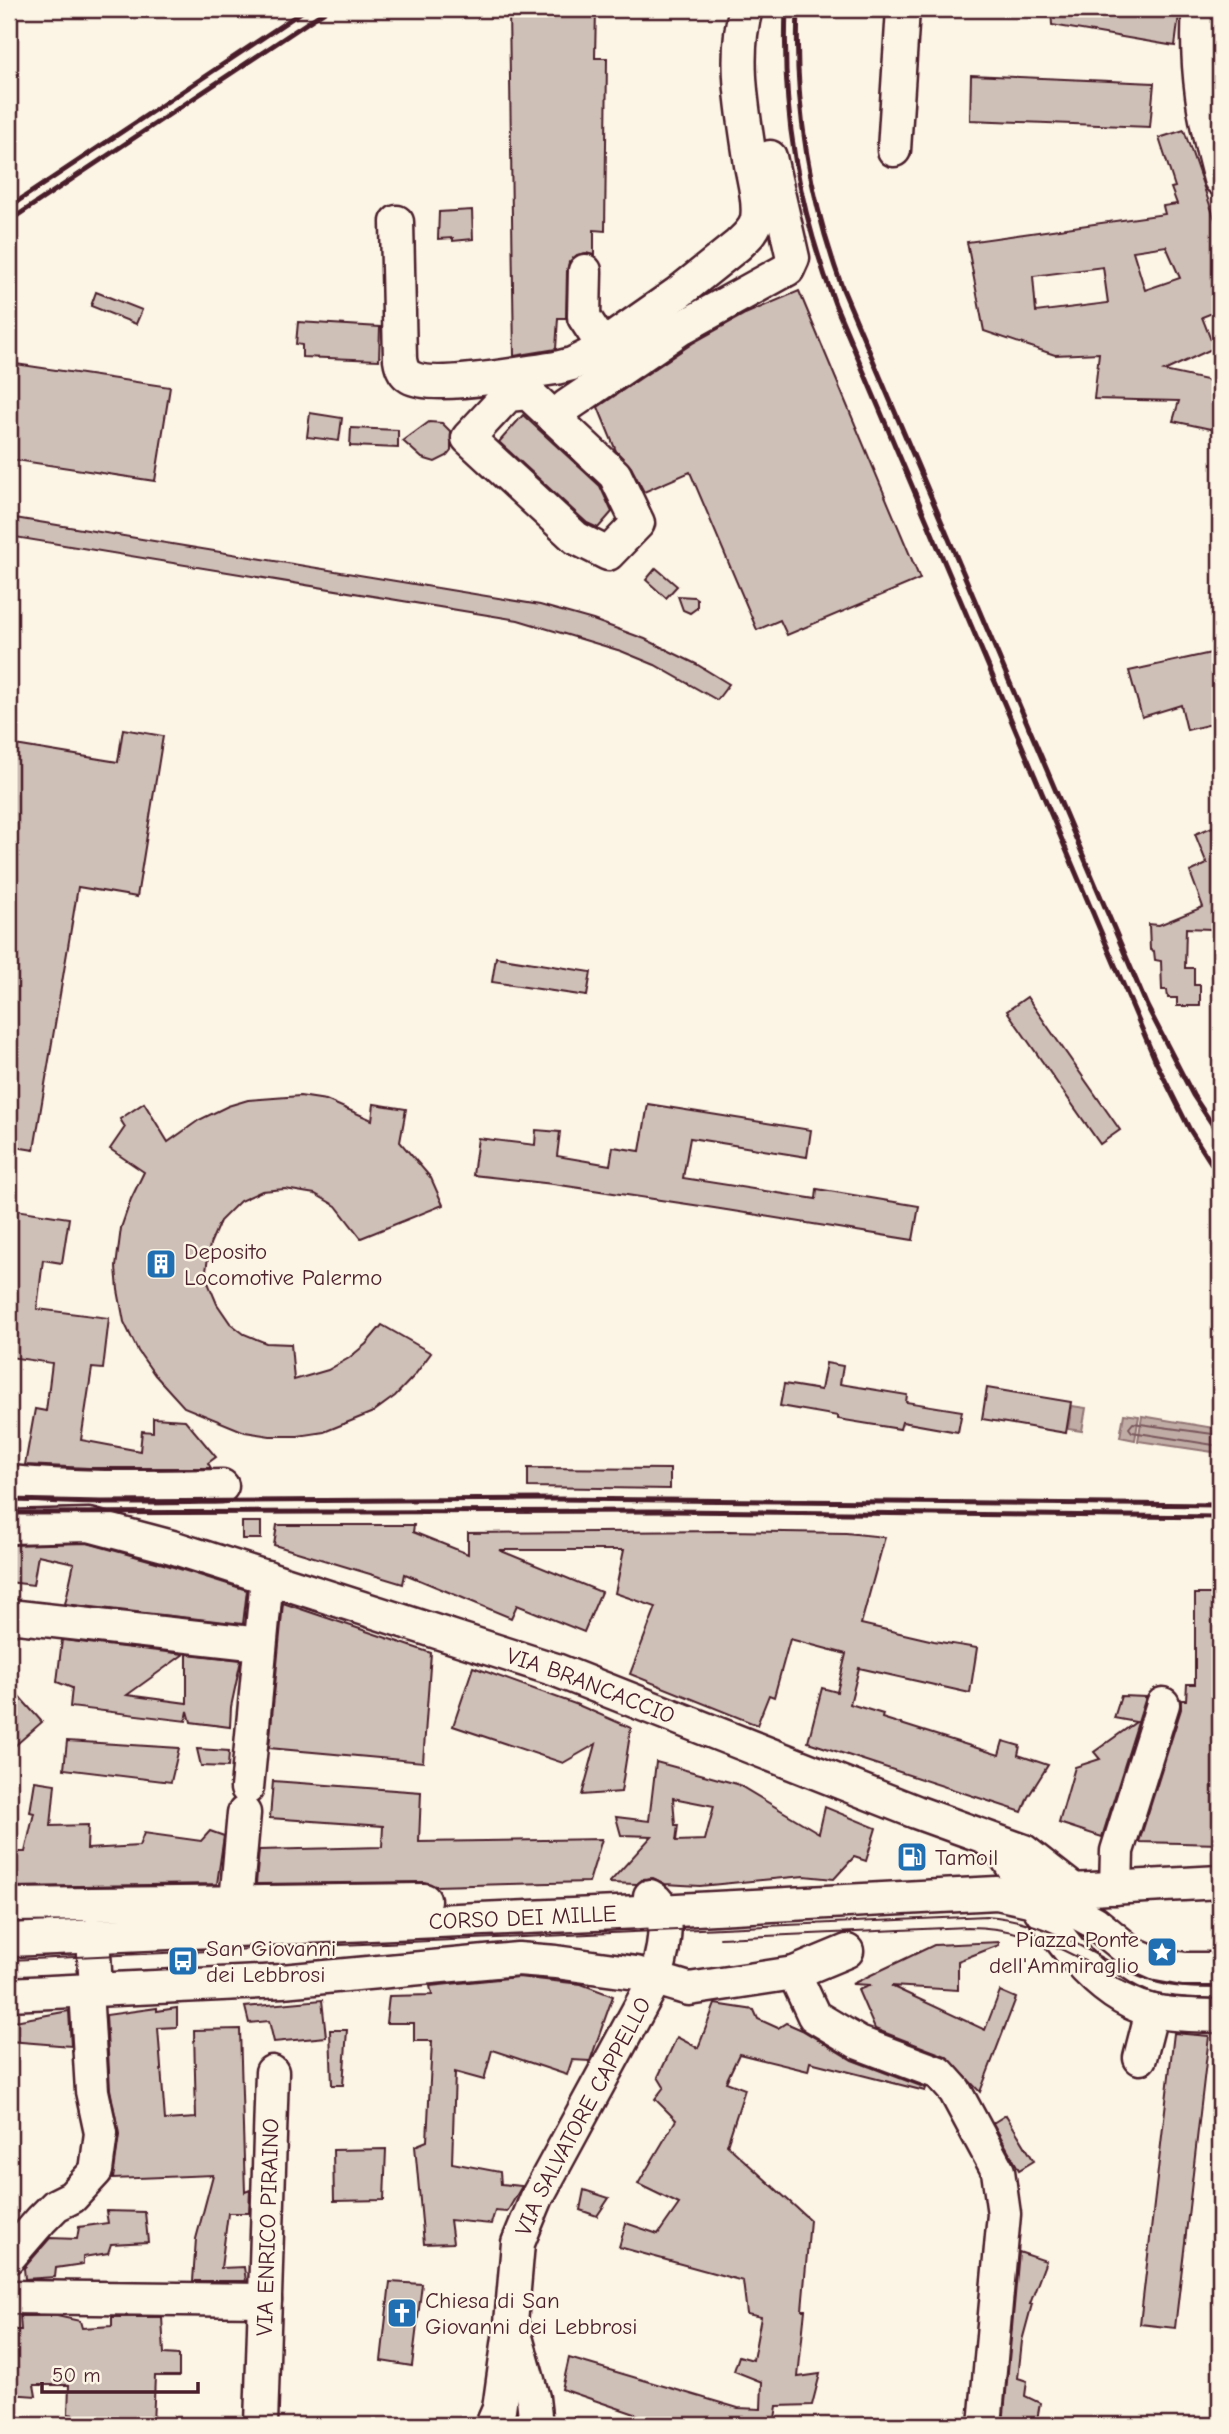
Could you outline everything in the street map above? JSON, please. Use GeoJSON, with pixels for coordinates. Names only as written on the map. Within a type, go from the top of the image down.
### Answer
{"type":"FeatureCollection","features":[{"type":"Feature","properties":{"kind":"street"},"geometry":{"type":"LineString","coordinates":[[397,222],[400,359],[404,372],[410,377],[442,382],[556,368],[572,364],[603,346],[678,293],[728,253],[748,236],[756,223],[757,201],[743,110],[739,32],[746,9]]}},
{"type":"Feature","properties":{"kind":"street"},"geometry":{"type":"LineString","coordinates":[[554,418],[567,406],[683,327],[788,269],[792,263],[766,128],[761,82],[762,9]]}},
{"type":"Feature","properties":{"kind":"street"},"geometry":{"type":"LineString","coordinates":[[894,150],[903,9]]}},
{"type":"Feature","properties":{"kind":"street"},"geometry":{"type":"LineString","coordinates":[[1199,9],[1197,47],[1201,96],[1220,179]]}},
{"type":"Feature","properties":{"kind":"street"},"geometry":{"type":"LineString","coordinates":[[585,271],[584,317],[603,346]]}},
{"type":"Feature","properties":{"kind":"street"},"geometry":{"type":"LineString","coordinates":[[528,393],[554,418],[615,475],[638,523],[608,554],[576,538],[468,438],[508,395],[528,393]]}},
{"type":"Feature","properties":{"kind":"street"},"geometry":{"type":"LineString","coordinates":[[9,1482],[113,1488],[222,1486]]}},
{"type":"Feature","properties":{"kind":"street","name":"VIA BRANCACCIO"},"geometry":{"type":"LineString","coordinates":[[9,1527],[89,1525],[172,1547],[556,1670],[1024,1851],[1074,1890]]}},
{"type":"Feature","properties":{"kind":"street"},"geometry":{"type":"LineString","coordinates":[[236,1902],[267,1577]]}},
{"type":"Feature","properties":{"kind":"street"},"geometry":{"type":"LineString","coordinates":[[9,1616],[260,1644]]}},
{"type":"Feature","properties":{"kind":"street"},"geometry":{"type":"LineString","coordinates":[[1116,1888],[1117,1851],[1163,1704]]}},
{"type":"Feature","properties":{"kind":"street"},"geometry":{"type":"LineString","coordinates":[[985,1837],[1005,1855],[1075,1955],[1098,1982],[1126,2001],[1152,2011],[1220,2016]]}},
{"type":"Feature","properties":{"kind":"street"},"geometry":{"type":"LineString","coordinates":[[1024,1851],[1075,1864],[1116,1888]]}},
{"type":"Feature","properties":{"kind":"street"},"geometry":{"type":"LineString","coordinates":[[1033,1897],[1074,1890],[1220,1882]]}},
{"type":"Feature","properties":{"kind":"street"},"geometry":{"type":"LineString","coordinates":[[1124,1947],[1122,1930],[1125,1917],[1138,1897],[1151,1886]]}},
{"type":"Feature","properties":{"kind":"street","name":"CORSO DEI MILLE"},"geometry":{"type":"LineString","coordinates":[[9,1940],[997,1894],[1033,1897]]}},
{"type":"Feature","properties":{"kind":"street"},"geometry":{"type":"LineString","coordinates":[[9,1905],[645,1895],[653,1896],[660,1902],[663,1911]]}},
{"type":"Feature","properties":{"kind":"street"},"geometry":{"type":"LineString","coordinates":[[1033,1897],[1084,1915],[1124,1947],[1157,1964],[1184,1969],[1220,1969]]}},
{"type":"Feature","properties":{"kind":"street","name":"VIA SALVATORE CAPPELLO"},"geometry":{"type":"LineString","coordinates":[[492,2425],[499,2409],[518,2243],[537,2197],[655,1978],[662,1957],[663,1911]]}},
{"type":"Feature","properties":{"kind":"street"},"geometry":{"type":"LineString","coordinates":[[9,2257],[41,2220],[57,2205],[72,2197],[96,2171],[101,2133],[92,2091],[93,1935]]}},
{"type":"Feature","properties":{"kind":"street"},"geometry":{"type":"LineString","coordinates":[[9,1994],[282,1981],[518,1959],[590,1966],[655,1978],[688,1989],[794,1973],[847,1951]]}},
{"type":"Feature","properties":{"kind":"street"},"geometry":{"type":"LineString","coordinates":[[794,1973],[814,2015],[859,2043],[939,2073],[955,2091],[998,2171],[1004,2214],[985,2425]]}},
{"type":"Feature","properties":{"kind":"street"},"geometry":{"type":"LineString","coordinates":[[1140,2058],[1152,2011]]}},
{"type":"Feature","properties":{"kind":"street","name":"VIA ENRICO PIRAINO"},"geometry":{"type":"LineString","coordinates":[[261,2425],[272,2072]]}},
{"type":"Feature","properties":{"kind":"street"},"geometry":{"type":"LineString","coordinates":[[9,2297],[265,2300]]}},
{"type":"Feature","properties":{"kind":"street","name":"VIA SALVATORE CAPPELLO"},"geometry":{"type":"LineString","coordinates":[[511,2322],[533,2398],[536,2425]]}},
{"type":"Feature","properties":{"kind":"water"},"geometry":{"type":"Polygon","coordinates":[[[1072,1406],[1086,1408],[1082,1431],[1068,1429],[1072,1406]]]}},
{"type":"Feature","properties":{"kind":"water"},"geometry":{"type":"Polygon","coordinates":[[[1124,1414],[1139,1416],[1135,1440],[1120,1437],[1124,1414]]]}},
{"type":"Feature","properties":{"kind":"water"},"geometry":{"type":"Polygon","coordinates":[[[1142,1416],[1220,1429],[1220,1453],[1138,1441],[1142,1416]]]}},
{"type":"Feature","properties":{"kind":"building"},"geometry":{"type":"Polygon","coordinates":[[[509,9],[596,9],[595,58],[607,58],[605,231],[594,230],[594,255],[577,255],[569,262],[566,318],[558,318],[556,349],[514,356],[509,9]]]}},
{"type":"Feature","properties":{"kind":"building"},"geometry":{"type":"Polygon","coordinates":[[[1051,9],[1144,9],[1179,15],[1175,46],[1052,25],[1051,9]]]}},
{"type":"Feature","properties":{"kind":"building"},"geometry":{"type":"Polygon","coordinates":[[[971,75],[1154,83],[1150,127],[970,120],[971,75]]]}},
{"type":"Feature","properties":{"kind":"building"},"geometry":{"type":"Polygon","coordinates":[[[1184,130],[1220,234],[1220,310],[1202,317],[1214,348],[1164,371],[1220,383],[1220,431],[1173,421],[1179,401],[1094,399],[1099,353],[1055,355],[984,331],[967,242],[1165,214],[1163,206],[1177,204],[1171,188],[1175,187],[1159,138],[1184,130]],[[1166,246],[1133,251],[1145,290],[1180,278],[1166,246]],[[1103,267],[1033,276],[1036,312],[1108,303],[1103,267]]]}},
{"type":"Feature","properties":{"kind":"building"},"geometry":{"type":"Polygon","coordinates":[[[472,210],[473,239],[438,239],[439,212],[472,210]]]}},
{"type":"Feature","properties":{"kind":"building"},"geometry":{"type":"Polygon","coordinates":[[[799,291],[920,579],[787,635],[780,620],[757,630],[690,472],[644,492],[631,467],[616,451],[598,407],[693,343],[745,314],[799,291]]]}},
{"type":"Feature","properties":{"kind":"building"},"geometry":{"type":"Polygon","coordinates":[[[96,292],[142,310],[136,324],[91,306],[96,292]]]}},
{"type":"Feature","properties":{"kind":"building"},"geometry":{"type":"Polygon","coordinates":[[[298,322],[380,327],[379,360],[302,357],[302,345],[296,344],[298,322]]]}},
{"type":"Feature","properties":{"kind":"building"},"geometry":{"type":"Polygon","coordinates":[[[9,363],[170,387],[155,481],[9,459],[9,363]]]}},
{"type":"Feature","properties":{"kind":"building"},"geometry":{"type":"Polygon","coordinates":[[[310,413],[342,418],[339,441],[307,437],[310,413]]]}},
{"type":"Feature","properties":{"kind":"building"},"geometry":{"type":"Polygon","coordinates":[[[523,415],[600,486],[612,512],[598,528],[587,523],[499,442],[523,415]]]}},
{"type":"Feature","properties":{"kind":"building"},"geometry":{"type":"Polygon","coordinates":[[[429,422],[442,423],[451,432],[451,451],[435,462],[422,458],[403,441],[429,422]]]}},
{"type":"Feature","properties":{"kind":"building"},"geometry":{"type":"Polygon","coordinates":[[[351,428],[398,430],[398,448],[350,446],[351,428]]]}},
{"type":"Feature","properties":{"kind":"building"},"geometry":{"type":"Polygon","coordinates":[[[9,517],[540,605],[645,639],[729,684],[717,700],[655,665],[621,651],[518,620],[9,536],[9,517]]]}},
{"type":"Feature","properties":{"kind":"building"},"geometry":{"type":"Polygon","coordinates":[[[656,568],[677,586],[666,598],[646,580],[656,568]]]}},
{"type":"Feature","properties":{"kind":"building"},"geometry":{"type":"Polygon","coordinates":[[[678,596],[694,597],[697,599],[697,608],[690,613],[683,610],[678,596]]]}},
{"type":"Feature","properties":{"kind":"building"},"geometry":{"type":"Polygon","coordinates":[[[1220,651],[1220,722],[1187,730],[1181,705],[1142,717],[1129,671],[1220,651]]]}},
{"type":"Feature","properties":{"kind":"building"},"geometry":{"type":"Polygon","coordinates":[[[123,729],[163,736],[137,897],[78,887],[34,1150],[9,1146],[9,744],[118,762],[123,729]]]}},
{"type":"Feature","properties":{"kind":"building"},"geometry":{"type":"Polygon","coordinates":[[[1220,824],[1220,949],[1211,929],[1186,928],[1185,968],[1194,968],[1194,985],[1200,985],[1200,1006],[1177,1006],[1177,998],[1168,998],[1167,990],[1162,990],[1161,961],[1155,960],[1154,951],[1150,950],[1149,924],[1159,925],[1203,907],[1190,872],[1207,864],[1195,834],[1220,824]]]}},
{"type":"Feature","properties":{"kind":"building"},"geometry":{"type":"Polygon","coordinates":[[[496,957],[591,972],[587,996],[492,982],[496,957]]]}},
{"type":"Feature","properties":{"kind":"building"},"geometry":{"type":"Polygon","coordinates":[[[1027,997],[1120,1130],[1100,1144],[1007,1011],[1027,997]]]}},
{"type":"Feature","properties":{"kind":"building","name":"Deposito Locomotive Palermo"},"geometry":{"type":"Polygon","coordinates":[[[300,1096],[326,1100],[372,1120],[374,1104],[406,1109],[400,1142],[431,1178],[443,1205],[361,1238],[336,1206],[315,1194],[285,1189],[262,1191],[240,1201],[220,1221],[210,1244],[206,1271],[217,1304],[230,1323],[244,1334],[266,1343],[291,1344],[294,1380],[328,1370],[349,1358],[366,1344],[382,1325],[431,1353],[395,1396],[373,1412],[324,1432],[270,1436],[245,1432],[184,1407],[138,1351],[124,1322],[116,1267],[121,1228],[144,1172],[110,1149],[125,1127],[120,1119],[144,1103],[168,1142],[199,1120],[228,1106],[248,1100],[300,1096]]]}},
{"type":"Feature","properties":{"kind":"building"},"geometry":{"type":"Polygon","coordinates":[[[648,1104],[811,1130],[807,1157],[690,1138],[683,1178],[816,1199],[817,1189],[919,1206],[913,1240],[553,1184],[473,1175],[478,1138],[535,1145],[536,1130],[560,1132],[557,1156],[610,1165],[613,1147],[640,1151],[648,1104]]]}},
{"type":"Feature","properties":{"kind":"building"},"geometry":{"type":"Polygon","coordinates":[[[9,1209],[69,1218],[62,1263],[43,1260],[37,1309],[109,1318],[103,1369],[92,1368],[81,1440],[140,1451],[142,1431],[153,1432],[153,1418],[185,1420],[216,1457],[208,1463],[211,1468],[25,1465],[35,1409],[46,1411],[52,1363],[9,1357],[9,1209]]]}},
{"type":"Feature","properties":{"kind":"building"},"geometry":{"type":"Polygon","coordinates":[[[826,1363],[843,1366],[840,1384],[907,1395],[906,1402],[962,1411],[958,1432],[902,1422],[900,1429],[780,1406],[784,1384],[821,1390],[826,1363]]]}},
{"type":"Feature","properties":{"kind":"building"},"geometry":{"type":"Polygon","coordinates":[[[987,1388],[1071,1402],[1066,1433],[982,1419],[987,1388]]]}},
{"type":"Feature","properties":{"kind":"building"},"geometry":{"type":"Polygon","coordinates":[[[528,1468],[670,1469],[670,1489],[528,1487],[528,1468]]]}},
{"type":"Feature","properties":{"kind":"building"},"geometry":{"type":"Polygon","coordinates":[[[242,1522],[261,1522],[261,1539],[242,1539],[242,1522]]]}},
{"type":"Feature","properties":{"kind":"building"},"geometry":{"type":"Polygon","coordinates":[[[277,1525],[414,1525],[413,1532],[468,1554],[468,1533],[729,1531],[846,1533],[885,1537],[861,1624],[977,1648],[970,1693],[859,1668],[850,1704],[883,1714],[882,1718],[999,1755],[1003,1741],[1020,1746],[1018,1755],[1048,1765],[1022,1812],[808,1742],[822,1688],[837,1692],[846,1654],[790,1639],[774,1697],[769,1695],[757,1725],[630,1674],[656,1607],[615,1593],[624,1550],[499,1550],[601,1592],[584,1632],[517,1605],[511,1618],[405,1574],[403,1584],[274,1545],[277,1525]]]}},
{"type":"Feature","properties":{"kind":"building"},"geometry":{"type":"Polygon","coordinates":[[[87,1543],[247,1590],[243,1624],[65,1604],[74,1563],[38,1555],[33,1585],[9,1582],[9,1545],[87,1543]]]}},
{"type":"Feature","properties":{"kind":"building"},"geometry":{"type":"Polygon","coordinates":[[[1195,1594],[1220,1594],[1220,1844],[1139,1842],[1181,1709],[1181,1700],[1186,1700],[1187,1684],[1195,1684],[1195,1594]]]}},
{"type":"Feature","properties":{"kind":"building"},"geometry":{"type":"Polygon","coordinates":[[[283,1603],[431,1653],[423,1762],[269,1748],[283,1603]]]}},
{"type":"Feature","properties":{"kind":"building"},"geometry":{"type":"Polygon","coordinates":[[[62,1640],[184,1654],[127,1695],[187,1703],[187,1654],[241,1660],[231,1707],[230,1727],[191,1722],[188,1711],[186,1721],[70,1707],[72,1688],[57,1682],[62,1640]]]}},
{"type":"Feature","properties":{"kind":"building"},"geometry":{"type":"Polygon","coordinates":[[[473,1667],[578,1705],[631,1728],[621,1792],[582,1795],[596,1744],[563,1763],[453,1726],[473,1667]]]}},
{"type":"Feature","properties":{"kind":"building"},"geometry":{"type":"Polygon","coordinates":[[[9,1685],[42,1722],[9,1751],[9,1685]]]}},
{"type":"Feature","properties":{"kind":"building"},"geometry":{"type":"Polygon","coordinates":[[[1121,1696],[1146,1697],[1102,1837],[1059,1823],[1075,1767],[1100,1759],[1094,1752],[1136,1722],[1114,1718],[1121,1696]]]}},
{"type":"Feature","properties":{"kind":"building"},"geometry":{"type":"Polygon","coordinates":[[[67,1741],[179,1748],[171,1782],[64,1769],[67,1741]]]}},
{"type":"Feature","properties":{"kind":"building"},"geometry":{"type":"Polygon","coordinates":[[[197,1749],[229,1751],[228,1767],[201,1766],[197,1749]]]}},
{"type":"Feature","properties":{"kind":"building"},"geometry":{"type":"Polygon","coordinates":[[[656,1762],[737,1784],[819,1833],[825,1807],[876,1828],[866,1861],[854,1857],[834,1879],[804,1876],[700,1886],[665,1884],[653,1878],[643,1879],[637,1884],[609,1883],[652,1836],[621,1835],[616,1817],[649,1821],[656,1762]],[[673,1798],[675,1825],[678,1825],[676,1841],[705,1840],[714,1806],[673,1798]]]}},
{"type":"Feature","properties":{"kind":"building"},"geometry":{"type":"Polygon","coordinates":[[[35,1781],[55,1784],[51,1826],[88,1825],[87,1849],[139,1846],[144,1833],[201,1841],[210,1831],[224,1836],[217,1884],[9,1887],[9,1852],[25,1852],[34,1813],[30,1812],[35,1781]]]}},
{"type":"Feature","properties":{"kind":"building"},"geometry":{"type":"Polygon","coordinates":[[[273,1781],[421,1792],[419,1842],[602,1839],[589,1882],[435,1886],[424,1882],[256,1884],[259,1850],[382,1847],[383,1826],[270,1818],[273,1781]]]}},
{"type":"Feature","properties":{"kind":"building"},"geometry":{"type":"Polygon","coordinates":[[[999,1942],[999,1945],[958,1961],[958,1990],[891,1986],[985,2030],[1000,1991],[1016,1998],[980,2092],[946,2056],[875,2029],[858,1990],[871,1985],[852,1984],[934,1945],[999,1942]]]}},
{"type":"Feature","properties":{"kind":"building"},"geometry":{"type":"Polygon","coordinates":[[[518,1977],[581,1984],[613,1996],[590,2061],[572,2060],[567,2075],[492,2050],[484,2080],[455,2072],[452,2163],[500,2172],[501,2184],[522,2186],[507,2212],[495,2211],[491,2224],[450,2220],[453,2243],[424,2244],[415,2146],[427,2141],[432,2041],[414,2041],[414,2023],[386,2023],[389,1996],[432,1995],[430,1986],[518,1977]]]}},
{"type":"Feature","properties":{"kind":"building"},"geometry":{"type":"Polygon","coordinates":[[[322,2000],[326,2037],[274,2042],[269,2021],[249,2023],[245,2007],[322,2000]]]}},
{"type":"Feature","properties":{"kind":"building"},"geometry":{"type":"Polygon","coordinates":[[[715,2004],[754,2010],[758,2019],[778,2028],[786,2023],[852,2060],[926,2088],[925,2091],[810,2062],[808,2071],[739,2054],[726,2082],[745,2089],[727,2145],[810,2220],[798,2377],[820,2374],[812,2405],[777,2406],[774,2425],[667,2425],[562,2389],[569,2358],[738,2408],[761,2409],[762,2382],[734,2371],[739,2356],[753,2360],[761,2317],[747,2314],[743,2281],[619,2247],[626,2223],[658,2234],[679,2204],[638,2184],[676,2120],[655,2099],[664,2087],[658,2077],[677,2037],[698,2048],[715,2004]]]}},
{"type":"Feature","properties":{"kind":"building"},"geometry":{"type":"Polygon","coordinates":[[[157,2008],[157,2011],[177,2008],[177,2027],[158,2028],[165,2120],[196,2118],[194,2030],[240,2029],[245,2192],[250,2190],[249,2213],[228,2213],[221,2268],[244,2267],[246,2281],[193,2281],[196,2239],[213,2175],[113,2179],[119,2135],[110,2089],[106,2015],[157,2008]]]}},
{"type":"Feature","properties":{"kind":"building"},"geometry":{"type":"Polygon","coordinates":[[[69,2011],[71,2046],[9,2041],[9,2022],[69,2011]]]}},
{"type":"Feature","properties":{"kind":"building"},"geometry":{"type":"Polygon","coordinates":[[[330,2030],[347,2030],[343,2085],[332,2085],[330,2030]]]}},
{"type":"Feature","properties":{"kind":"building"},"geometry":{"type":"Polygon","coordinates":[[[1174,2033],[1209,2036],[1175,2328],[1140,2324],[1174,2033]]]}},
{"type":"Feature","properties":{"kind":"building"},"geometry":{"type":"Polygon","coordinates":[[[1006,2115],[1034,2161],[1019,2170],[993,2123],[1006,2115]]]}},
{"type":"Feature","properties":{"kind":"building"},"geometry":{"type":"Polygon","coordinates":[[[386,2149],[384,2200],[334,2201],[333,2150],[386,2149]]]}},
{"type":"Feature","properties":{"kind":"building"},"geometry":{"type":"Polygon","coordinates":[[[584,2190],[609,2198],[597,2216],[580,2210],[584,2190]]]}},
{"type":"Feature","properties":{"kind":"building"},"geometry":{"type":"Polygon","coordinates":[[[106,2211],[145,2212],[148,2242],[111,2244],[108,2253],[83,2257],[83,2264],[56,2268],[55,2277],[25,2279],[24,2268],[50,2238],[77,2239],[79,2227],[108,2223],[106,2211]]]}},
{"type":"Feature","properties":{"kind":"building"},"geometry":{"type":"Polygon","coordinates":[[[1019,2252],[1046,2261],[1030,2304],[1018,2378],[1027,2381],[1025,2396],[1040,2403],[1036,2425],[1003,2425],[1019,2252]]]}},
{"type":"Feature","properties":{"kind":"building","name":"Chiesa di San Giovanni dei Lebbrosi"},"geometry":{"type":"Polygon","coordinates":[[[390,2282],[422,2284],[412,2366],[381,2361],[390,2282]]]}},
{"type":"Feature","properties":{"kind":"building"},"geometry":{"type":"Polygon","coordinates":[[[20,2316],[57,2316],[80,2321],[82,2328],[112,2326],[112,2317],[162,2317],[164,2354],[179,2355],[179,2376],[155,2376],[153,2425],[75,2425],[75,2415],[68,2414],[69,2385],[34,2385],[36,2396],[9,2394],[9,2330],[21,2330],[20,2316]]]}},
{"type":"Feature","properties":{"kind":"tram line"},"geometry":{"type":"LineString","coordinates":[[9,1960],[987,1916],[1015,1920],[1042,1929],[1071,1941],[1127,1972],[1151,1981],[1194,1988],[1220,1988]]}},
{"type":"Feature","properties":{"kind":"tram line"},"geometry":{"type":"LineString","coordinates":[[720,1938],[968,1927],[997,1929],[1051,1945],[1154,1994],[1220,1999]]}},
{"type":"Feature","properties":{"kind":"railway"},"geometry":{"type":"LineString","coordinates":[[9,207],[306,9]]}},
{"type":"Feature","properties":{"kind":"railway"},"geometry":{"type":"LineString","coordinates":[[9,221],[328,9]]}},
{"type":"Feature","properties":{"kind":"railway"},"geometry":{"type":"LineString","coordinates":[[786,9],[787,86],[795,159],[811,231],[835,304],[1156,1062],[1190,1130],[1220,1177]]}},
{"type":"Feature","properties":{"kind":"railway"},"geometry":{"type":"LineString","coordinates":[[798,9],[797,45],[806,150],[821,219],[842,287],[1147,1006],[1193,1095],[1220,1136]]}},
{"type":"Feature","properties":{"kind":"railway"},"geometry":{"type":"LineString","coordinates":[[9,1500],[102,1502],[555,1499],[1220,1505]]}},
{"type":"Feature","properties":{"kind":"railway"},"geometry":{"type":"LineString","coordinates":[[9,1513],[670,1511],[1220,1517]]}},
{"type":"Feature","properties":{"kind":"place","name":"Deposito Locomotive Palermo"},"geometry":{"type":"Point","coordinates":[161,1264]}},
{"type":"Feature","properties":{"kind":"place","name":"Tamoil"},"geometry":{"type":"Point","coordinates":[912,1857]}},
{"type":"Feature","properties":{"kind":"place","name":"Piazza Ponte dell'Ammiraglio"},"geometry":{"type":"Point","coordinates":[1162,1952]}},
{"type":"Feature","properties":{"kind":"place","name":"San Giovanni dei Lebbrosi"},"geometry":{"type":"Point","coordinates":[183,1961]}},
{"type":"Feature","properties":{"kind":"place","name":"Chiesa di San Giovanni dei Lebbrosi"},"geometry":{"type":"Point","coordinates":[402,2313]}}]}
